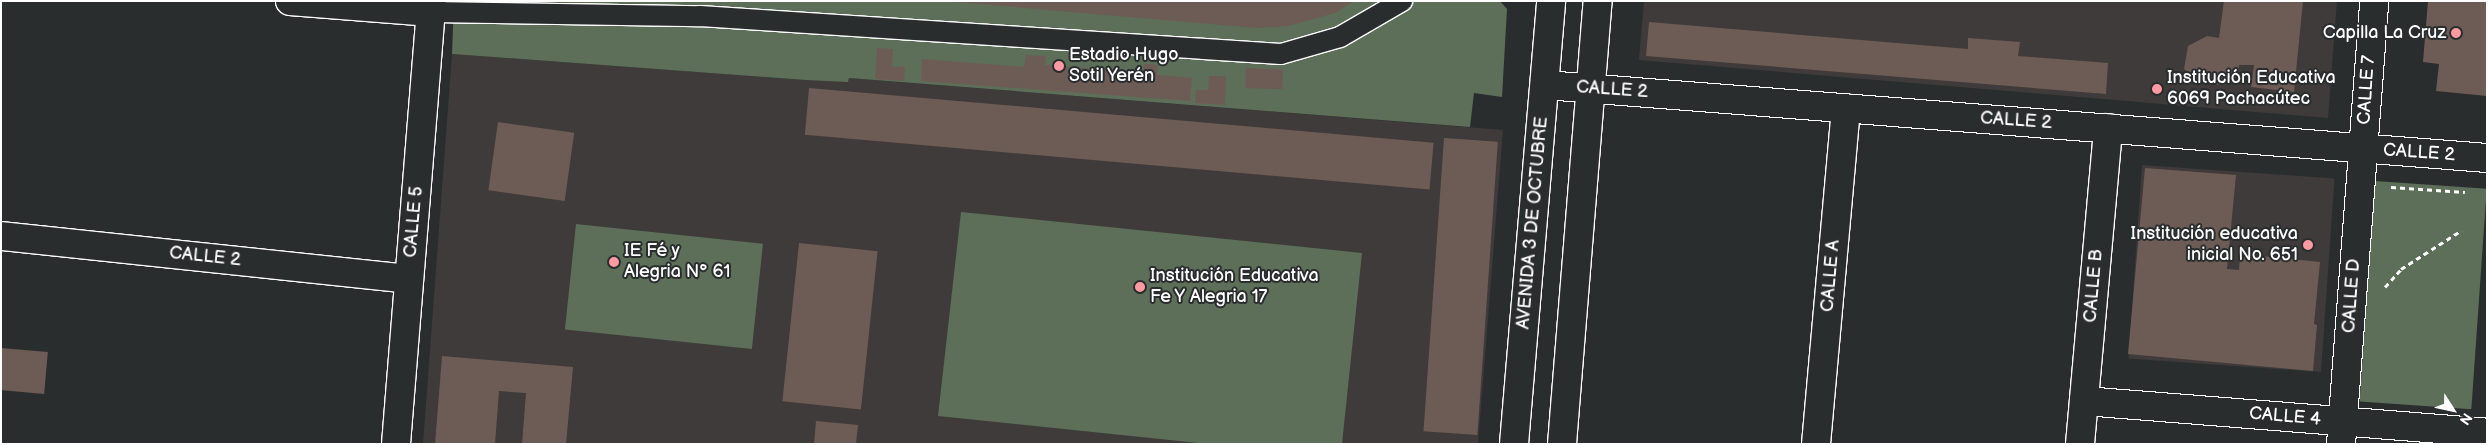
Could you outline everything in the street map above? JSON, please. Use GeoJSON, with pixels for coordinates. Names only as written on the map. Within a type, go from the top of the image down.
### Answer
{"type":"FeatureCollection","features":[{"type":"Feature","properties":{"kind":"street"},"geometry":{"type":"LineString","coordinates":[[290,1],[431,7]]}},
{"type":"Feature","properties":{"kind":"street","name":"AVENIDA 3 DE OCTUBRE"},"geometry":{"type":"LineString","coordinates":[[1514,444],[1551,1]]}},
{"type":"Feature","properties":{"kind":"street"},"geometry":{"type":"LineString","coordinates":[[1562,444],[1598,1]]}},
{"type":"Feature","properties":{"kind":"street","name":"CALLE 7"},"geometry":{"type":"LineString","coordinates":[[2363,148],[2374,1]]}},
{"type":"Feature","properties":{"kind":"street","name":"CALLE 5"},"geometry":{"type":"LineString","coordinates":[[396,444],[431,7]]}},
{"type":"Feature","properties":{"kind":"street","name":"CALLE 2"},"geometry":{"type":"LineString","coordinates":[[1545,84],[2487,158]]}},
{"type":"Feature","properties":{"kind":"street","name":"CALLE A"},"geometry":{"type":"LineString","coordinates":[[1816,444],[1846,108]]}},
{"type":"Feature","properties":{"kind":"street","name":"CALLE B"},"geometry":{"type":"LineString","coordinates":[[2080,444],[2108,128]]}},
{"type":"Feature","properties":{"kind":"street","name":"CALLE D"},"geometry":{"type":"LineString","coordinates":[[2342,433],[2363,148]]}},
{"type":"Feature","properties":{"kind":"street","name":"CALLE 2"},"geometry":{"type":"LineString","coordinates":[[1,236],[409,279]]}},
{"type":"Feature","properties":{"kind":"street","name":"CALLE 4"},"geometry":{"type":"LineString","coordinates":[[2084,400],[2342,433],[2487,433]]}},
{"type":"Feature","properties":{"kind":"lane"},"geometry":{"type":"LineString","coordinates":[[675,1],[700,16]]}},
{"type":"Feature","properties":{"kind":"lane"},"geometry":{"type":"LineString","coordinates":[[431,7],[700,16],[1281,54],[1340,37],[1402,1]]}},
{"type":"Feature","properties":{"kind":"path"},"geometry":{"type":"LineString","coordinates":[[2388,186],[2465,192]]}},
{"type":"Feature","properties":{"kind":"path"},"geometry":{"type":"LineString","coordinates":[[2384,289],[2401,269],[2462,230]]}},
{"type":"Feature","properties":{"kind":"shaded area","name":"Institución Educativa 6069 Pachacútec"},"geometry":{"type":"Polygon","coordinates":[[[1644,1],[2337,1],[2328,118],[1639,60],[1644,1]]]}},
{"type":"Feature","properties":{"kind":"shaded area","name":"Institución Educativa Fe Y Alegria 17"},"geometry":{"type":"Polygon","coordinates":[[[452,54],[805,80],[848,81],[849,78],[1503,130],[1478,444],[423,444],[452,54]]]}},
{"type":"Feature","properties":{"kind":"shaded area"},"geometry":{"type":"Polygon","coordinates":[[[2142,165],[2335,178],[2321,372],[2128,359],[2142,165]]]}},
{"type":"Feature","properties":{"kind":"green space","name":"Estadio Hugo Sotil Yerén"},"geometry":{"type":"Polygon","coordinates":[[[454,1],[1500,1],[1507,9],[1502,97],[1474,93],[1470,127],[849,78],[848,82],[805,80],[452,54],[454,1]]]}},
{"type":"Feature","properties":{"kind":"green space"},"geometry":{"type":"Polygon","coordinates":[[[2375,181],[2487,189],[2471,409],[2360,401],[2375,181]]]}},
{"type":"Feature","properties":{"kind":"green space"},"geometry":{"type":"Polygon","coordinates":[[[961,212],[1362,253],[1342,444],[1208,444],[938,416],[961,212]]]}},
{"type":"Feature","properties":{"kind":"green space"},"geometry":{"type":"Polygon","coordinates":[[[576,224],[763,244],[752,349],[565,329],[576,224]]]}},
{"type":"Feature","properties":{"kind":"building"},"geometry":{"type":"Polygon","coordinates":[[[945,1],[1354,1],[1335,13],[1288,26],[1256,28],[945,1]]]}},
{"type":"Feature","properties":{"kind":"building"},"geometry":{"type":"Polygon","coordinates":[[[2224,1],[2303,1],[2294,92],[2251,87],[2254,65],[2239,65],[2238,76],[2224,85],[2202,83],[2184,69],[2188,46],[2207,36],[2219,38],[2224,1]]]}},
{"type":"Feature","properties":{"kind":"building","name":"Capilla La Cruz"},"geometry":{"type":"Polygon","coordinates":[[[2428,1],[2487,1],[2487,96],[2436,91],[2439,64],[2423,62],[2428,1]]]}},
{"type":"Feature","properties":{"kind":"building"},"geometry":{"type":"Polygon","coordinates":[[[1649,22],[1968,49],[1968,38],[2020,42],[2018,56],[2108,63],[2106,94],[1646,56],[1649,22]]]}},
{"type":"Feature","properties":{"kind":"building"},"geometry":{"type":"Polygon","coordinates":[[[877,48],[893,49],[892,66],[905,67],[904,81],[875,79],[877,48]]]}},
{"type":"Feature","properties":{"kind":"building"},"geometry":{"type":"Polygon","coordinates":[[[1026,55],[1046,56],[1045,65],[1143,73],[1144,64],[1158,65],[1157,75],[1192,78],[1190,101],[921,81],[922,59],[1024,67],[1026,55]]]}},
{"type":"Feature","properties":{"kind":"building"},"geometry":{"type":"Polygon","coordinates":[[[1246,68],[1283,69],[1282,89],[1245,88],[1246,68]]]}},
{"type":"Feature","properties":{"kind":"building"},"geometry":{"type":"Polygon","coordinates":[[[1209,76],[1226,76],[1225,105],[1195,103],[1196,90],[1208,90],[1209,76]]]}},
{"type":"Feature","properties":{"kind":"building"},"geometry":{"type":"Polygon","coordinates":[[[809,88],[1434,143],[1430,189],[805,135],[809,88]]]}},
{"type":"Feature","properties":{"kind":"building"},"geometry":{"type":"Polygon","coordinates":[[[498,122],[574,133],[565,201],[488,190],[498,122]]]}},
{"type":"Feature","properties":{"kind":"building"},"geometry":{"type":"Polygon","coordinates":[[[1444,138],[1498,142],[1477,435],[1423,431],[1444,138]]]}},
{"type":"Feature","properties":{"kind":"building"},"geometry":{"type":"Polygon","coordinates":[[[2145,168],[2236,175],[2227,269],[2239,270],[2240,254],[2320,262],[2314,324],[2317,325],[2313,371],[2128,354],[2145,168]]]}},
{"type":"Feature","properties":{"kind":"building"},"geometry":{"type":"Polygon","coordinates":[[[799,243],[878,251],[861,409],[782,401],[799,243]]]}},
{"type":"Feature","properties":{"kind":"building"},"geometry":{"type":"Polygon","coordinates":[[[1,348],[48,352],[44,394],[1,390],[1,348]]]}},
{"type":"Feature","properties":{"kind":"building"},"geometry":{"type":"Polygon","coordinates":[[[442,356],[573,367],[566,444],[522,444],[526,393],[499,391],[495,444],[435,444],[442,356]]]}},
{"type":"Feature","properties":{"kind":"building"},"geometry":{"type":"Polygon","coordinates":[[[816,421],[858,425],[856,444],[814,444],[816,421]]]}},
{"type":"Feature","properties":{"kind":"place","name":"Capilla La Cruz"},"geometry":{"type":"Point","coordinates":[2456,33]}},
{"type":"Feature","properties":{"kind":"place","name":"Estadio Hugo Sotil Yerén"},"geometry":{"type":"Point","coordinates":[1059,66]}},
{"type":"Feature","properties":{"kind":"place","name":"Institución Educativa 6069 Pachacútec"},"geometry":{"type":"Point","coordinates":[2157,89]}},
{"type":"Feature","properties":{"kind":"place","name":"Institución educativa inicial No. 651"},"geometry":{"type":"Point","coordinates":[2308,245]}},
{"type":"Feature","properties":{"kind":"place","name":"IE Fé y Alegria N° 61"},"geometry":{"type":"Point","coordinates":[614,262]}},
{"type":"Feature","properties":{"kind":"place","name":"Institución Educativa Fe Y Alegria 17"},"geometry":{"type":"Point","coordinates":[1140,287]}}]}
